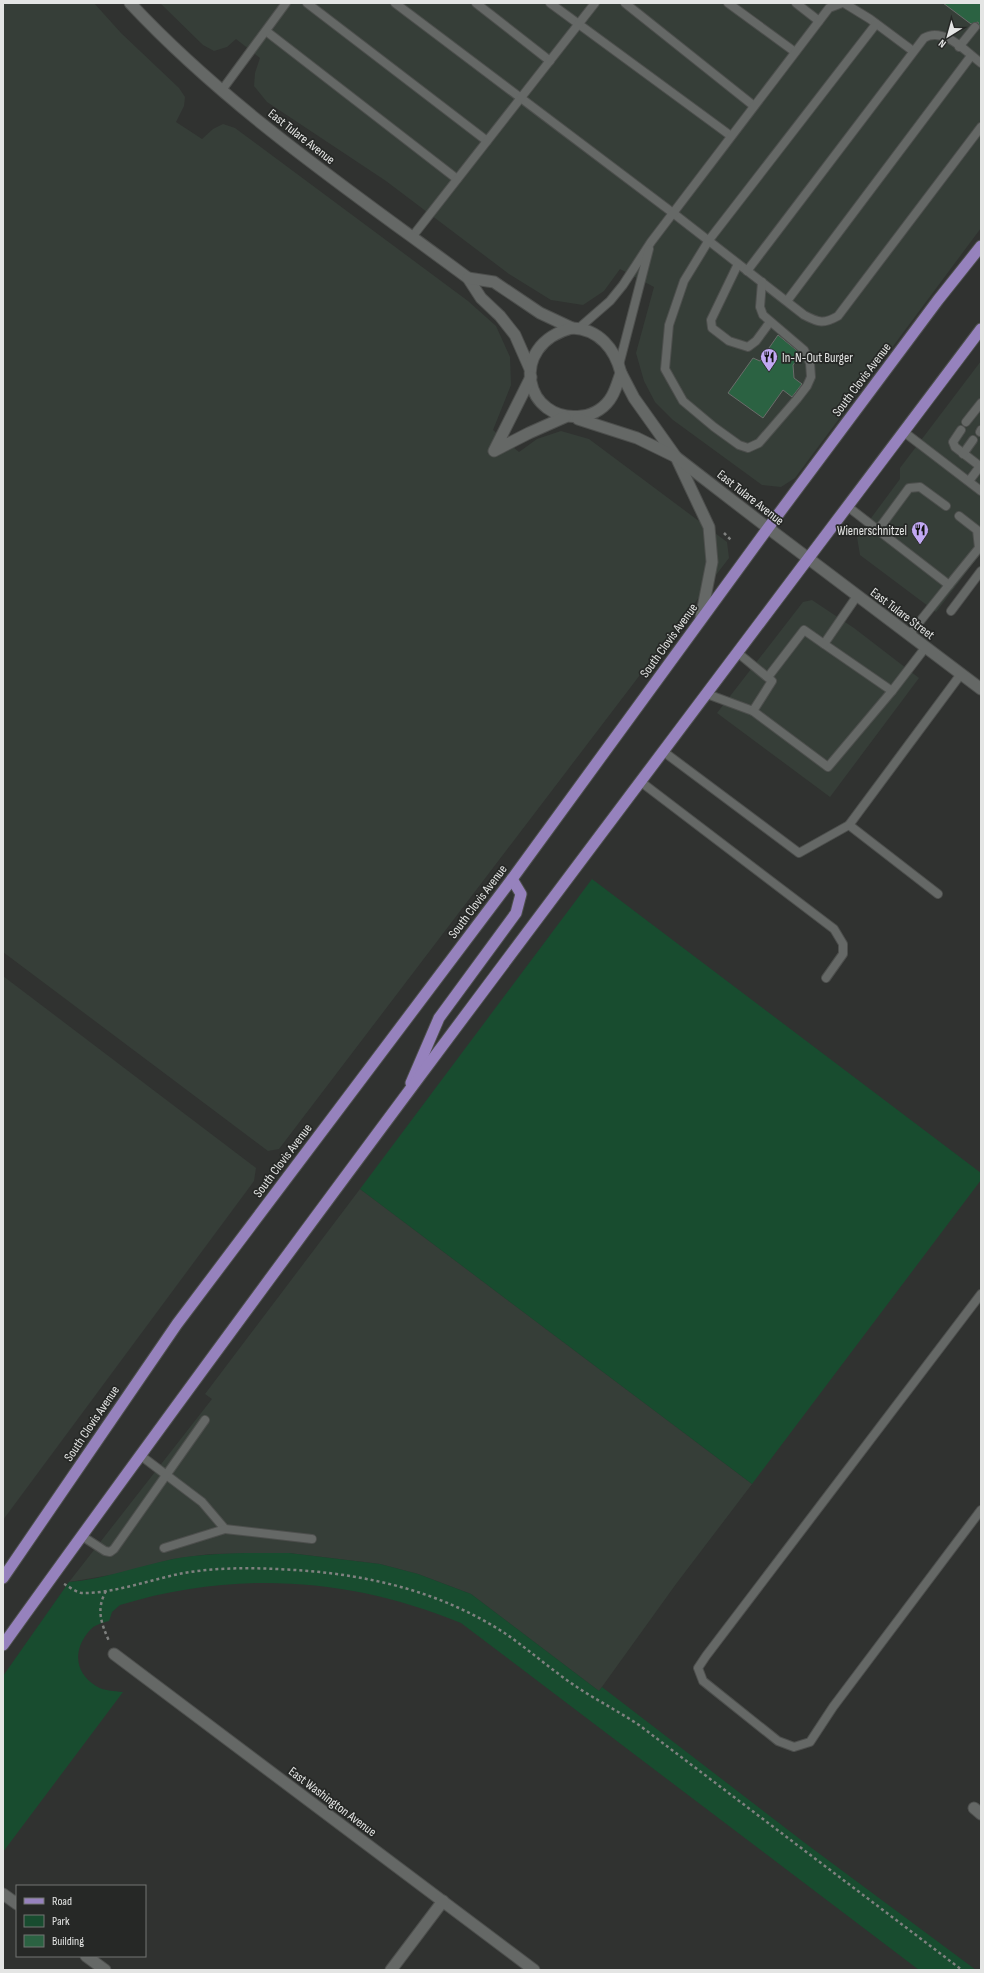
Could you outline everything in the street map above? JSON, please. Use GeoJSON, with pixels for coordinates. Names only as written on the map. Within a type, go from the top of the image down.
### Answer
{"type":"FeatureCollection","features":[{"type":"Feature","properties":{"kind":"main road","name":"South Clovis Avenue"},"geometry":{"type":"LineString","coordinates":[[3,1578],[178,1324],[512,879],[768,528],[938,300],[981,246]]}},
{"type":"Feature","properties":{"kind":"main road"},"geometry":{"type":"LineString","coordinates":[[3,1645],[140,1456],[403,1100],[981,329]]}},
{"type":"Feature","properties":{"kind":"main road"},"geometry":{"type":"LineString","coordinates":[[403,1100],[439,1018],[516,913],[521,894],[512,879]]}},
{"type":"Feature","properties":{"kind":"street","name":"East Tulare Avenue"},"geometry":{"type":"LineString","coordinates":[[130,3],[191,64],[300,154],[468,278],[481,298],[500,316],[515,335],[530,373],[536,396],[545,406],[569,417],[637,438],[676,457],[808,559]]}},
{"type":"Feature","properties":{"kind":"street","name":"East Tulare Avenue"},"geometry":{"type":"LineString","coordinates":[[468,278],[494,282],[540,313],[592,333],[604,340],[614,353],[634,398],[676,457]]}},
{"type":"Feature","properties":{"kind":"street"},"geometry":{"type":"LineString","coordinates":[[576,328],[552,335],[541,344],[534,355],[530,373],[494,451],[528,433],[569,417],[588,416],[602,408],[612,397],[620,369]]}},
{"type":"Feature","properties":{"kind":"street"},"geometry":{"type":"LineString","coordinates":[[676,457],[709,527],[712,562],[701,618]]}},
{"type":"Feature","properties":{"kind":"street","name":"East Tulare Street"},"geometry":{"type":"LineString","coordinates":[[808,559],[981,689]]}},
{"type":"Feature","properties":{"kind":"street","name":"East Washington Avenue"},"geometry":{"type":"LineString","coordinates":[[114,1654],[534,1970]]}},
{"type":"Feature","properties":{"kind":"street"},"geometry":{"type":"LineString","coordinates":[[3,1894],[16,1903]]}},
{"type":"Feature","properties":{"kind":"street"},"geometry":{"type":"LineString","coordinates":[[391,1970],[443,1901]]}},
{"type":"Feature","properties":{"kind":"street"},"geometry":{"type":"LineString","coordinates":[[87,1957],[105,1970]]}},
{"type":"Feature","properties":{"kind":"lane"},"geometry":{"type":"LineString","coordinates":[[222,90],[286,3]]}},
{"type":"Feature","properties":{"kind":"lane"},"geometry":{"type":"LineString","coordinates":[[307,3],[487,141]]}},
{"type":"Feature","properties":{"kind":"lane"},"geometry":{"type":"LineString","coordinates":[[395,3],[709,240],[804,315],[815,321],[827,322],[838,316],[981,127]]}},
{"type":"Feature","properties":{"kind":"lane"},"geometry":{"type":"LineString","coordinates":[[476,3],[550,61]]}},
{"type":"Feature","properties":{"kind":"lane"},"geometry":{"type":"LineString","coordinates":[[550,3],[731,136]]}},
{"type":"Feature","properties":{"kind":"lane"},"geometry":{"type":"LineString","coordinates":[[412,237],[595,3]]}},
{"type":"Feature","properties":{"kind":"lane"},"geometry":{"type":"LineString","coordinates":[[625,3],[754,106]]}},
{"type":"Feature","properties":{"kind":"lane"},"geometry":{"type":"LineString","coordinates":[[728,3],[796,52]]}},
{"type":"Feature","properties":{"kind":"lane"},"geometry":{"type":"LineString","coordinates":[[796,3],[819,21]]}},
{"type":"Feature","properties":{"kind":"lane"},"geometry":{"type":"LineString","coordinates":[[576,328],[610,301],[623,286],[651,242],[828,8],[843,3],[876,24],[913,51]]}},
{"type":"Feature","properties":{"kind":"lane"},"geometry":{"type":"LineString","coordinates":[[762,282],[760,307],[763,315],[804,350],[810,363],[811,377],[807,386],[797,399],[759,443],[748,448],[739,445],[714,428],[683,401],[664,368],[669,325],[684,281],[709,240],[876,24]]}},
{"type":"Feature","properties":{"kind":"lane"},"geometry":{"type":"LineString","coordinates":[[959,47],[975,27]]}},
{"type":"Feature","properties":{"kind":"lane"},"geometry":{"type":"LineString","coordinates":[[266,30],[457,179]]}},
{"type":"Feature","properties":{"kind":"lane"},"geometry":{"type":"LineString","coordinates":[[748,271],[924,38],[934,34],[946,37],[981,64]]}},
{"type":"Feature","properties":{"kind":"lane"},"geometry":{"type":"LineString","coordinates":[[787,302],[971,56]]}},
{"type":"Feature","properties":{"kind":"lane"},"geometry":{"type":"LineString","coordinates":[[620,369],[651,242]]}},
{"type":"Feature","properties":{"kind":"lane"},"geometry":{"type":"LineString","coordinates":[[738,264],[711,320],[712,328],[729,341],[748,347],[756,341],[770,322]]}},
{"type":"Feature","properties":{"kind":"lane"},"geometry":{"type":"LineString","coordinates":[[966,422],[981,403]]}},
{"type":"Feature","properties":{"kind":"lane"},"geometry":{"type":"LineString","coordinates":[[961,430],[953,442],[955,448],[981,466],[969,481]]}},
{"type":"Feature","properties":{"kind":"lane"},"geometry":{"type":"LineString","coordinates":[[904,432],[981,491]]}},
{"type":"Feature","properties":{"kind":"lane"},"geometry":{"type":"LineString","coordinates":[[963,454],[973,440]]}},
{"type":"Feature","properties":{"kind":"lane"},"geometry":{"type":"LineString","coordinates":[[878,530],[909,488],[920,487],[946,506]]}},
{"type":"Feature","properties":{"kind":"lane"},"geometry":{"type":"LineString","coordinates":[[848,506],[949,585]]}},
{"type":"Feature","properties":{"kind":"lane"},"geometry":{"type":"LineString","coordinates":[[910,635],[979,548],[977,530],[959,516]]}},
{"type":"Feature","properties":{"kind":"lane"},"geometry":{"type":"LineString","coordinates":[[951,611],[981,571]]}},
{"type":"Feature","properties":{"kind":"lane"},"geometry":{"type":"LineString","coordinates":[[824,644],[857,596]]}},
{"type":"Feature","properties":{"kind":"lane"},"geometry":{"type":"LineString","coordinates":[[768,677],[804,630],[892,690]]}},
{"type":"Feature","properties":{"kind":"lane"},"geometry":{"type":"LineString","coordinates":[[707,694],[752,712],[828,767],[925,648]]}},
{"type":"Feature","properties":{"kind":"lane"},"geometry":{"type":"LineString","coordinates":[[738,653],[772,681],[752,712]]}},
{"type":"Feature","properties":{"kind":"lane"},"geometry":{"type":"LineString","coordinates":[[664,752],[799,853],[849,825],[961,674]]}},
{"type":"Feature","properties":{"kind":"lane"},"geometry":{"type":"LineString","coordinates":[[642,782],[834,929],[843,944],[842,954],[826,978]]}},
{"type":"Feature","properties":{"kind":"lane"},"geometry":{"type":"LineString","coordinates":[[849,825],[938,894]]}},
{"type":"Feature","properties":{"kind":"lane"},"geometry":{"type":"LineString","coordinates":[[981,1294],[706,1656],[698,1668],[703,1681],[778,1741],[794,1747],[810,1742],[833,1708],[981,1510]]}},
{"type":"Feature","properties":{"kind":"lane"},"geometry":{"type":"LineString","coordinates":[[82,1536],[106,1551],[110,1552],[114,1550],[205,1420]]}},
{"type":"Feature","properties":{"kind":"lane"},"geometry":{"type":"LineString","coordinates":[[140,1456],[202,1502],[225,1529]]}},
{"type":"Feature","properties":{"kind":"lane"},"geometry":{"type":"LineString","coordinates":[[164,1548],[225,1529],[312,1539]]}},
{"type":"Feature","properties":{"kind":"path"},"geometry":{"type":"LineString","coordinates":[[724,529],[724,534],[732,541]]}},
{"type":"Feature","properties":{"kind":"path"},"geometry":{"type":"LineString","coordinates":[[52,1577],[81,1594],[107,1591],[187,1573],[215,1570],[269,1569],[310,1571],[366,1578],[413,1590],[463,1609],[504,1633],[584,1692],[640,1725],[962,1970]]}},
{"type":"Feature","properties":{"kind":"path"},"geometry":{"type":"LineString","coordinates":[[107,1591],[100,1602],[100,1612],[103,1627],[114,1654]]}},
{"type":"Feature","properties":{"kind":"shaded area"},"geometry":{"type":"Polygon","coordinates":[[[3,3],[94,3],[121,33],[179,88],[185,97],[184,106],[176,122],[202,139],[213,129],[223,124],[235,128],[468,301],[496,326],[510,357],[511,385],[493,430],[519,452],[537,439],[561,431],[589,439],[727,542],[729,558],[279,1149],[268,1151],[3,952],[3,3]]]}},
{"type":"Feature","properties":{"kind":"shaded area"},"geometry":{"type":"Polygon","coordinates":[[[160,3],[981,3],[981,228],[795,478],[781,487],[762,485],[673,420],[655,402],[644,381],[636,353],[654,287],[620,269],[604,291],[583,305],[551,300],[509,274],[386,181],[267,102],[254,86],[255,73],[260,58],[236,39],[227,47],[214,51],[203,45],[160,3]]]}},
{"type":"Feature","properties":{"kind":"shaded area","name":"Wienerschnitzel"},"geometry":{"type":"Polygon","coordinates":[[[981,361],[981,553],[936,612],[860,555],[857,537],[900,479],[900,468],[981,361]]]}},
{"type":"Feature","properties":{"kind":"shaded area"},"geometry":{"type":"Polygon","coordinates":[[[812,600],[854,628],[919,678],[830,797],[717,713],[803,602],[812,600]]]}},
{"type":"Feature","properties":{"kind":"shaded area"},"geometry":{"type":"Polygon","coordinates":[[[3,976],[256,1168],[254,1181],[3,1520],[3,976]]]}},
{"type":"Feature","properties":{"kind":"shaded area"},"geometry":{"type":"Polygon","coordinates":[[[360,1189],[752,1484],[676,1584],[599,1691],[471,1594],[418,1574],[380,1564],[289,1553],[210,1554],[173,1559],[116,1574],[69,1582],[212,1399],[205,1394],[360,1189]]]}},
{"type":"Feature","properties":{"kind":"green space"},"geometry":{"type":"Polygon","coordinates":[[[592,879],[981,1173],[981,1180],[752,1484],[360,1189],[592,879]]]}},
{"type":"Feature","properties":{"kind":"green space"},"geometry":{"type":"Polygon","coordinates":[[[231,1553],[289,1553],[380,1564],[418,1574],[471,1594],[599,1691],[602,1687],[809,1846],[976,1970],[919,1970],[461,1623],[419,1608],[377,1596],[335,1588],[292,1584],[249,1583],[206,1587],[163,1594],[120,1605],[112,1612],[109,1621],[95,1626],[88,1632],[79,1649],[78,1656],[84,1676],[89,1681],[102,1689],[123,1692],[3,1852],[3,1676],[69,1582],[96,1578],[173,1559],[202,1555],[231,1553]]]}},
{"type":"Feature","properties":{"kind":"building"},"geometry":{"type":"Polygon","coordinates":[[[943,3],[981,3],[981,31],[978,22],[971,24],[943,3]]]}},
{"type":"Feature","properties":{"kind":"building","name":"In-N-Out Burger"},"geometry":{"type":"Polygon","coordinates":[[[778,335],[800,353],[800,356],[793,365],[794,378],[802,384],[792,397],[783,390],[763,418],[728,393],[753,358],[760,361],[778,335]]]}},
{"type":"Feature","properties":{"kind":"place","name":"In-N-Out Burger"},"geometry":{"type":"Point","coordinates":[769,372]}},
{"type":"Feature","properties":{"kind":"place","name":"Wienerschnitzel"},"geometry":{"type":"Point","coordinates":[920,545]}}]}
